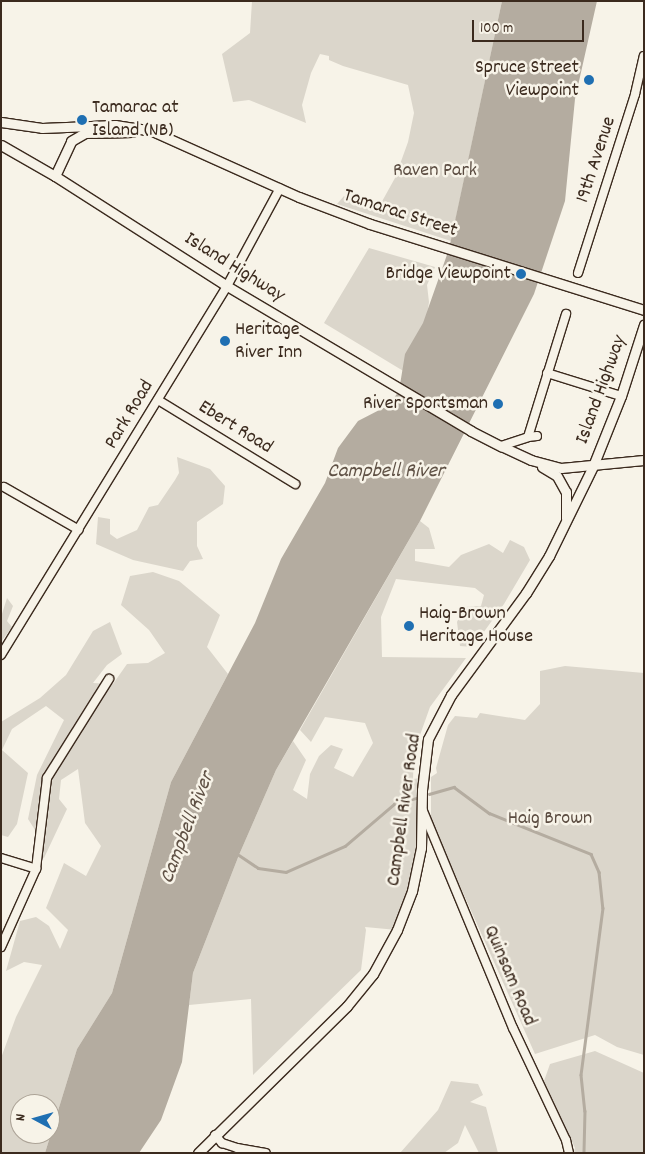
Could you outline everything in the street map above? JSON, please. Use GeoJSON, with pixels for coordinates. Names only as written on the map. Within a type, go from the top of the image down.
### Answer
{"type":"FeatureCollection","features":[{"type":"Feature","properties":{"kind":"main road"},"geometry":{"type":"LineString","coordinates":[[1,122],[42,128],[115,124],[152,131]]}},
{"type":"Feature","properties":{"kind":"main road"},"geometry":{"type":"LineString","coordinates":[[55,176],[71,141],[85,133],[152,131]]}},
{"type":"Feature","properties":{"kind":"main road","name":"Tamarac Street"},"geometry":{"type":"LineString","coordinates":[[152,131],[280,188],[370,224],[644,310]]}},
{"type":"Feature","properties":{"kind":"main road","name":"Island Highway"},"geometry":{"type":"LineString","coordinates":[[1,145],[55,176],[227,286],[475,433],[531,460]]}},
{"type":"Feature","properties":{"kind":"main road","name":"Island Highway"},"geometry":{"type":"LineString","coordinates":[[593,466],[621,396],[644,324]]}},
{"type":"Feature","properties":{"kind":"main road"},"geometry":{"type":"LineString","coordinates":[[531,460],[561,468],[644,460]]}},
{"type":"Feature","properties":{"kind":"main road"},"geometry":{"type":"LineString","coordinates":[[531,460],[556,476],[566,492],[566,522]]}},
{"type":"Feature","properties":{"kind":"main road","name":"Campbell River Road"},"geometry":{"type":"LineString","coordinates":[[198,1153],[347,1006],[373,974],[398,930],[412,891],[421,848],[422,790],[428,739],[451,695],[526,593],[549,556],[593,466]]}},
{"type":"Feature","properties":{"kind":"street","name":"19th Avenue"},"geometry":{"type":"LineString","coordinates":[[578,273],[640,95],[644,56]]}},
{"type":"Feature","properties":{"kind":"street","name":"Park Road"},"geometry":{"type":"LineString","coordinates":[[1,655],[227,286],[280,188]]}},
{"type":"Feature","properties":{"kind":"street"},"geometry":{"type":"LineString","coordinates":[[528,437],[566,314]]}},
{"type":"Feature","properties":{"kind":"street"},"geometry":{"type":"LineString","coordinates":[[547,373],[621,396]]}},
{"type":"Feature","properties":{"kind":"street","name":"Ebert Road"},"geometry":{"type":"LineString","coordinates":[[158,400],[295,484]]}},
{"type":"Feature","properties":{"kind":"street"},"geometry":{"type":"LineString","coordinates":[[501,446],[537,436]]}},
{"type":"Feature","properties":{"kind":"street"},"geometry":{"type":"LineString","coordinates":[[4,487],[79,530]]}},
{"type":"Feature","properties":{"kind":"street"},"geometry":{"type":"LineString","coordinates":[[1,947],[36,869],[47,778],[110,680]]}},
{"type":"Feature","properties":{"kind":"street","name":"Quinsam Road"},"geometry":{"type":"LineString","coordinates":[[422,811],[513,1028],[566,1140],[569,1153]]}},
{"type":"Feature","properties":{"kind":"street"},"geometry":{"type":"LineString","coordinates":[[1,858],[36,869]]}},
{"type":"Feature","properties":{"kind":"street"},"geometry":{"type":"LineString","coordinates":[[215,1135],[222,1143],[266,1153]]}},
{"type":"Feature","properties":{"kind":"green space","name":"Raven Park"},"geometry":{"type":"Polygon","coordinates":[[[252,1],[502,1],[451,241],[337,204],[344,196],[380,205],[395,178],[408,142],[414,113],[408,85],[343,66],[329,60],[329,56],[320,54],[311,73],[302,105],[306,123],[249,100],[233,102],[222,54],[250,33],[252,1]]]}},
{"type":"Feature","properties":{"kind":"green space"},"geometry":{"type":"Polygon","coordinates":[[[369,248],[435,267],[427,285],[429,302],[427,315],[405,372],[324,323],[369,248]]]}},
{"type":"Feature","properties":{"kind":"green space"},"geometry":{"type":"Polygon","coordinates":[[[177,457],[210,469],[225,486],[223,504],[197,522],[197,546],[203,559],[190,561],[183,571],[133,560],[96,544],[98,517],[110,519],[110,534],[117,539],[137,530],[149,507],[158,505],[179,473],[177,457]]]}},
{"type":"Feature","properties":{"kind":"green space"},"geometry":{"type":"Polygon","coordinates":[[[420,521],[429,528],[435,549],[415,549],[415,561],[449,567],[461,555],[489,544],[503,553],[510,540],[524,547],[530,560],[504,604],[473,647],[460,646],[457,622],[464,607],[481,606],[484,595],[475,588],[396,579],[381,617],[382,657],[466,658],[430,707],[414,752],[413,779],[421,778],[425,830],[397,930],[365,927],[361,970],[253,1075],[251,999],[189,1005],[193,973],[239,855],[276,770],[293,741],[306,760],[293,790],[307,799],[310,774],[319,756],[331,745],[343,749],[334,768],[353,777],[373,743],[365,723],[325,717],[311,742],[300,730],[420,521]]]}},
{"type":"Feature","properties":{"kind":"green space"},"geometry":{"type":"Polygon","coordinates":[[[153,572],[179,581],[220,615],[207,647],[228,674],[171,782],[112,993],[77,1049],[60,1104],[60,1094],[10,1094],[10,1144],[48,1144],[45,1153],[1,1153],[1,1058],[16,1017],[42,965],[24,962],[6,971],[20,921],[36,917],[49,926],[60,949],[68,930],[46,908],[64,863],[86,876],[101,846],[85,823],[78,769],[61,780],[59,799],[67,809],[44,858],[35,851],[37,833],[28,819],[37,775],[64,720],[46,706],[12,729],[2,750],[28,773],[17,824],[8,837],[1,835],[1,722],[40,698],[66,675],[93,631],[110,622],[122,654],[107,665],[93,683],[113,684],[127,664],[148,663],[165,653],[149,630],[121,605],[130,576],[153,572]]]}},
{"type":"Feature","properties":{"kind":"green space"},"geometry":{"type":"Polygon","coordinates":[[[7,598],[13,606],[7,621],[12,627],[1,642],[1,617],[7,598]]]}},
{"type":"Feature","properties":{"kind":"green space","name":"Haig Brown"},"geometry":{"type":"Polygon","coordinates":[[[565,666],[644,673],[644,1055],[617,1047],[595,1035],[535,1054],[431,821],[431,777],[437,773],[436,768],[448,725],[455,716],[477,718],[480,713],[525,720],[540,704],[540,671],[565,666]]]}},
{"type":"Feature","properties":{"kind":"green space"},"geometry":{"type":"Polygon","coordinates":[[[595,1051],[644,1073],[644,1153],[574,1153],[575,1148],[544,1081],[550,1064],[595,1051]]]}},
{"type":"Feature","properties":{"kind":"green space"},"geometry":{"type":"Polygon","coordinates":[[[451,1081],[478,1084],[483,1095],[470,1102],[486,1107],[498,1153],[479,1153],[465,1125],[458,1143],[444,1153],[400,1153],[438,1110],[451,1081]]]}},
{"type":"Feature","properties":{"kind":"water","name":"Campbell River"},"geometry":{"type":"Polygon","coordinates":[[[502,1],[597,1],[575,99],[565,201],[534,294],[420,521],[276,770],[239,855],[193,973],[182,1062],[161,1120],[139,1153],[45,1153],[48,1144],[60,1144],[60,1104],[77,1049],[112,993],[171,782],[255,623],[281,559],[325,483],[338,448],[358,421],[389,405],[399,391],[405,354],[423,323],[449,249],[502,1]]]}},
{"type":"Feature","properties":{"kind":"waterway"},"geometry":{"type":"LineString","coordinates":[[429,794],[454,787],[489,813],[591,854],[599,872],[603,908],[581,1075],[585,1111],[584,1153]]}},
{"type":"Feature","properties":{"kind":"waterway"},"geometry":{"type":"LineString","coordinates":[[239,855],[258,868],[286,872],[345,846],[394,804],[416,798]]}},
{"type":"Feature","properties":{"kind":"place","name":"Spruce Street Viewpoint"},"geometry":{"type":"Point","coordinates":[589,80]}},
{"type":"Feature","properties":{"kind":"place","name":"Tamarac at Island (NB)"},"geometry":{"type":"Point","coordinates":[82,120]}},
{"type":"Feature","properties":{"kind":"place","name":"Bridge Viewpoint"},"geometry":{"type":"Point","coordinates":[521,274]}},
{"type":"Feature","properties":{"kind":"place","name":"Heritage River Inn"},"geometry":{"type":"Point","coordinates":[225,341]}},
{"type":"Feature","properties":{"kind":"place","name":"River Sportsman"},"geometry":{"type":"Point","coordinates":[498,404]}},
{"type":"Feature","properties":{"kind":"place","name":"Haig-Brown Heritage House"},"geometry":{"type":"Point","coordinates":[409,626]}}]}
